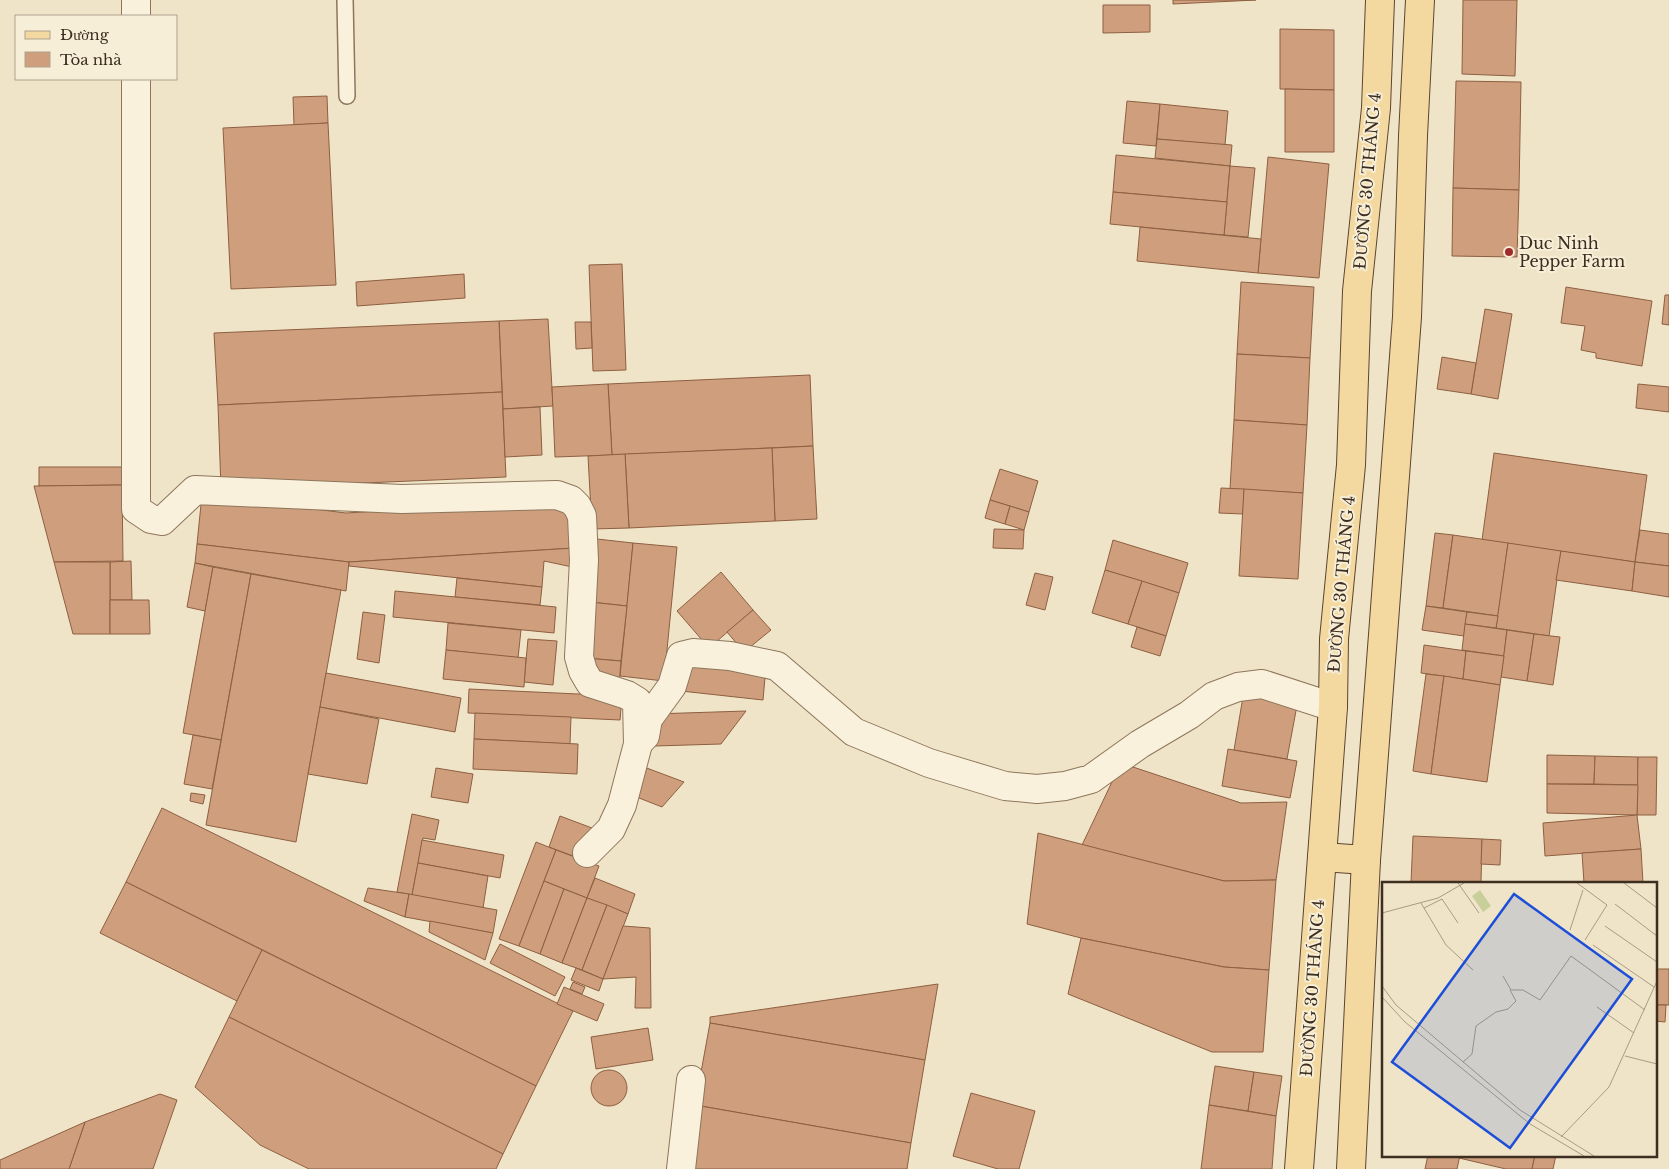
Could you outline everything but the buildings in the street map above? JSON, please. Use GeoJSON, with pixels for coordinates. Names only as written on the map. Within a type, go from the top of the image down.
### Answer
{"type":"FeatureCollection","features":[{"type":"Feature","properties":{"kind":"main road","name":"ĐƯỜNG 30 THÁNG 4"},"geometry":{"type":"LineString","coordinates":[[1299,1169],[1333,707],[1334,639],[1351,465],[1357,291],[1376,108],[1380,0]]}},
{"type":"Feature","properties":{"kind":"main road"},"geometry":{"type":"LineString","coordinates":[[1351,1169],[1366,860],[1407,317],[1420,0]]}},
{"type":"Feature","properties":{"kind":"main road"},"geometry":{"type":"LineString","coordinates":[[1322,857],[1366,860]]}},
{"type":"Feature","properties":{"kind":"street"},"geometry":{"type":"LineString","coordinates":[[136,0],[136,15]]}},
{"type":"Feature","properties":{"kind":"street"},"geometry":{"type":"LineString","coordinates":[[136,80],[136,509],[151,519],[162,521],[195,490],[402,499],[557,495],[571,500],[577,506],[582,516],[584,560],[579,657],[583,671],[590,683],[627,695],[637,701],[638,744],[622,805],[611,829],[587,853]]}},
{"type":"Feature","properties":{"kind":"street"},"geometry":{"type":"LineString","coordinates":[[638,744],[645,736],[648,719],[672,686],[681,656],[689,653],[730,656],[777,666],[854,732],[929,763],[1005,786],[1037,789],[1065,786],[1091,778],[1140,744],[1189,715],[1214,696],[1238,687],[1262,684],[1333,707]]}},
{"type":"Feature","properties":{"kind":"street"},"geometry":{"type":"LineString","coordinates":[[681,1169],[690,1080]]}},
{"type":"Feature","properties":{"kind":"lane"},"geometry":{"type":"LineString","coordinates":[[345,0],[347,96]]}},
{"type":"Feature","properties":{"kind":"place","name":"Duc Ninh Pepper Farm"},"geometry":{"type":"Point","coordinates":[1509,252]}}]}
